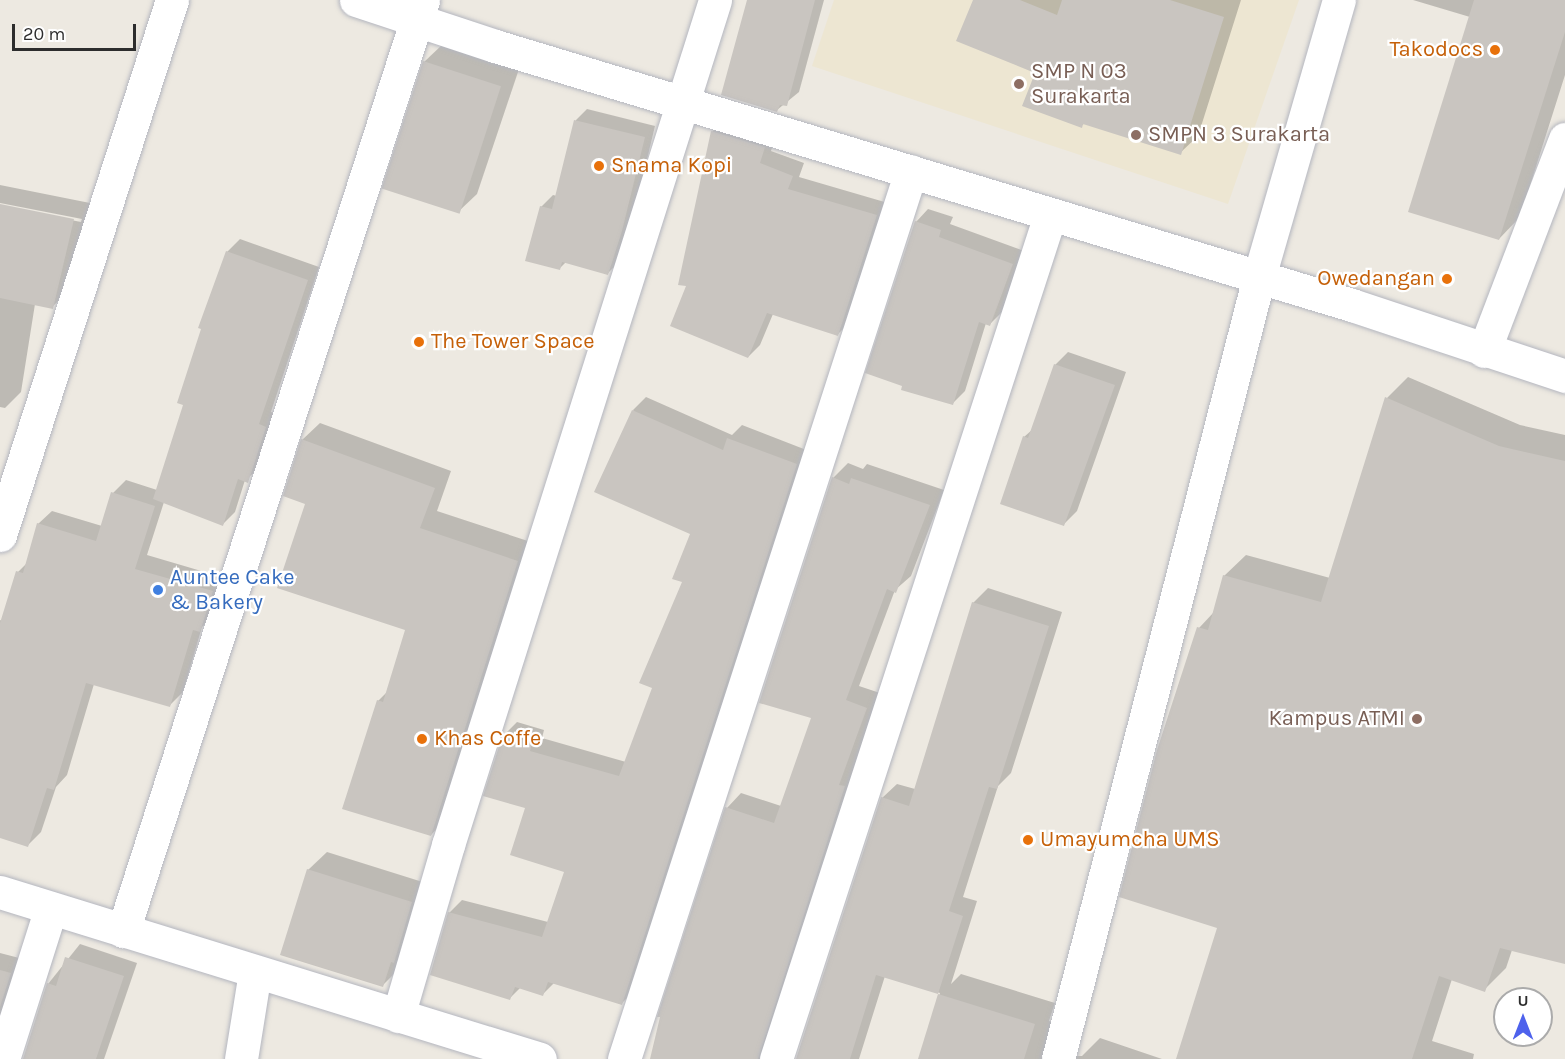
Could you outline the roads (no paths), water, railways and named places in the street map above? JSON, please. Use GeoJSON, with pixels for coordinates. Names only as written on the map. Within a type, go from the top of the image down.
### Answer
{"type":"FeatureCollection","features":[{"type":"Feature","properties":{"kind":"street"},"geometry":{"type":"LineString","coordinates":[[0,535],[172,0]]}},
{"type":"Feature","properties":{"kind":"street"},"geometry":{"type":"LineString","coordinates":[[356,0],[420,9],[495,46],[1352,305],[1484,351],[1565,376]]}},
{"type":"Feature","properties":{"kind":"street"},"geometry":{"type":"LineString","coordinates":[[398,1016],[448,845],[715,0]]}},
{"type":"Feature","properties":{"kind":"street"},"geometry":{"type":"LineString","coordinates":[[1058,1059],[1259,277],[1339,0]]}},
{"type":"Feature","properties":{"kind":"street"},"geometry":{"type":"LineString","coordinates":[[123,931],[420,9]]}},
{"type":"Feature","properties":{"kind":"street"},"geometry":{"type":"LineString","coordinates":[[1484,351],[1565,139]]}},
{"type":"Feature","properties":{"kind":"street"},"geometry":{"type":"LineString","coordinates":[[624,1059],[911,171]]}},
{"type":"Feature","properties":{"kind":"street"},"geometry":{"type":"LineString","coordinates":[[776,1059],[1050,215]]}},
{"type":"Feature","properties":{"kind":"street"},"geometry":{"type":"LineString","coordinates":[[0,892],[540,1059]]}},
{"type":"Feature","properties":{"kind":"street"},"geometry":{"type":"LineString","coordinates":[[3,1059],[51,908]]}},
{"type":"Feature","properties":{"kind":"street"},"geometry":{"type":"LineString","coordinates":[[241,1059],[255,972]]}},
{"type":"Feature","properties":{"kind":"place","name":"Takodocs"},"geometry":{"type":"Point","coordinates":[1495,50]}},
{"type":"Feature","properties":{"kind":"place","name":"SMP N 03 Surakarta"},"geometry":{"type":"Point","coordinates":[1019,84]}},
{"type":"Feature","properties":{"kind":"place","name":"SMPN 3 Surakarta"},"geometry":{"type":"Point","coordinates":[1136,135]}},
{"type":"Feature","properties":{"kind":"place","name":"Snama Kopi"},"geometry":{"type":"Point","coordinates":[599,166]}},
{"type":"Feature","properties":{"kind":"place","name":"Owedangan"},"geometry":{"type":"Point","coordinates":[1447,279]}},
{"type":"Feature","properties":{"kind":"place","name":"The Tower Space"},"geometry":{"type":"Point","coordinates":[419,342]}},
{"type":"Feature","properties":{"kind":"place","name":"Auntee Cake & Bakery"},"geometry":{"type":"Point","coordinates":[158,590]}},
{"type":"Feature","properties":{"kind":"place","name":"Kampus ATMI"},"geometry":{"type":"Point","coordinates":[1417,719]}},
{"type":"Feature","properties":{"kind":"place","name":"Khas Coffe"},"geometry":{"type":"Point","coordinates":[422,739]}},
{"type":"Feature","properties":{"kind":"place","name":"Umayumcha UMS"},"geometry":{"type":"Point","coordinates":[1028,840]}}]}
